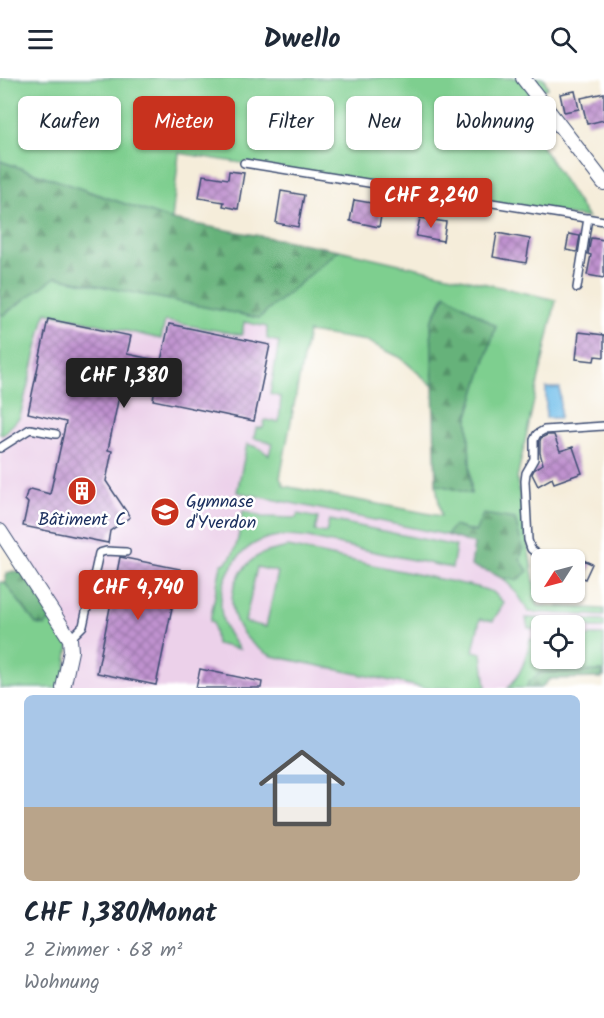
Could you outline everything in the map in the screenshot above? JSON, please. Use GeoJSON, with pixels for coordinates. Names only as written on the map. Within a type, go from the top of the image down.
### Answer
{"type":"FeatureCollection","features":[{"type":"Feature","properties":{"kind":"street"},"geometry":{"type":"LineString","coordinates":[[523,78],[604,183]]}},
{"type":"Feature","properties":{"kind":"street"},"geometry":{"type":"LineString","coordinates":[[0,531],[70,639],[71,651],[63,688]]}},
{"type":"Feature","properties":{"kind":"lane"},"geometry":{"type":"LineString","coordinates":[[244,163],[604,220]]}},
{"type":"Feature","properties":{"kind":"lane"},"geometry":{"type":"LineString","coordinates":[[577,288],[588,218]]}},
{"type":"Feature","properties":{"kind":"lane"},"geometry":{"type":"LineString","coordinates":[[531,549],[528,540],[525,482],[526,473],[534,459],[534,440],[537,434],[544,430],[604,426]]}},
{"type":"Feature","properties":{"kind":"lane"},"geometry":{"type":"LineString","coordinates":[[0,448],[30,429],[56,434]]}},
{"type":"Feature","properties":{"kind":"lane"},"geometry":{"type":"LineString","coordinates":[[70,639],[83,626],[99,553],[126,552]]}},
{"type":"Feature","properties":{"kind":"shaded area","name":"Gymnase d'Yverdon"},"geometry":{"type":"Polygon","coordinates":[[[46,312],[160,339],[164,321],[241,335],[244,322],[268,327],[279,342],[270,394],[281,397],[279,423],[263,428],[254,437],[272,443],[269,455],[237,492],[447,535],[474,544],[471,566],[490,572],[511,585],[528,612],[585,615],[531,615],[531,618],[527,618],[528,628],[531,629],[531,639],[526,660],[517,679],[508,688],[63,688],[71,651],[0,531],[0,434],[3,435],[20,417],[46,312]]]}},
{"type":"Feature","properties":{"kind":"shaded area","name":"Gymnase d'Yverdon"},"geometry":{"type":"Polygon","coordinates":[[[585,615],[604,616],[604,621],[585,620],[585,615]]]}},
{"type":"Feature","properties":{"kind":"shaded area"},"geometry":{"type":"Polygon","coordinates":[[[585,625],[591,628],[604,628],[604,635],[585,636],[585,625]]]}},
{"type":"Feature","properties":{"kind":"green space"},"geometry":{"type":"Polygon","coordinates":[[[0,78],[544,78],[548,88],[524,96],[434,96],[434,150],[544,150],[588,218],[179,153],[172,220],[0,161],[0,78]]]}},
{"type":"Feature","properties":{"kind":"green space"},"geometry":{"type":"Polygon","coordinates":[[[0,161],[172,220],[339,250],[259,318],[56,277],[3,315],[0,314],[0,161]]]}},
{"type":"Feature","properties":{"kind":"green space"},"geometry":{"type":"Polygon","coordinates":[[[339,250],[556,300],[517,478],[531,563],[531,603],[538,603],[538,606],[604,609],[604,616],[528,612],[511,586],[503,579],[507,577],[475,532],[454,526],[447,535],[237,492],[247,444],[269,455],[272,443],[254,438],[256,428],[263,428],[265,420],[279,422],[281,397],[270,394],[279,342],[267,339],[267,327],[244,322],[242,335],[165,321],[161,339],[46,312],[20,417],[3,435],[0,434],[0,314],[4,315],[55,277],[259,318],[339,250]],[[445,294],[431,322],[433,386],[401,358],[367,341],[308,332],[280,478],[284,486],[441,516],[436,484],[471,493],[468,416],[496,326],[445,294]]]}},
{"type":"Feature","properties":{"kind":"green space"},"geometry":{"type":"Polygon","coordinates":[[[446,294],[496,326],[468,416],[471,494],[436,484],[431,322],[446,294]]]}},
{"type":"Feature","properties":{"kind":"green space"},"geometry":{"type":"Polygon","coordinates":[[[243,511],[262,517],[296,518],[298,514],[318,518],[315,531],[326,533],[329,520],[456,546],[452,568],[308,538],[285,536],[268,538],[251,546],[242,554],[228,573],[224,585],[221,597],[223,621],[239,649],[216,644],[213,622],[210,621],[221,565],[227,561],[235,549],[243,511]]]}},
{"type":"Feature","properties":{"kind":"green space"},"geometry":{"type":"Polygon","coordinates":[[[483,514],[515,519],[523,550],[520,559],[528,571],[517,581],[503,579],[471,566],[474,544],[447,535],[453,526],[475,532],[483,514]]]}},
{"type":"Feature","properties":{"kind":"green space"},"geometry":{"type":"Polygon","coordinates":[[[288,547],[493,592],[504,603],[493,621],[480,619],[473,651],[482,653],[486,688],[425,688],[272,656],[259,649],[239,628],[232,602],[234,588],[250,562],[268,552],[288,547]],[[257,567],[245,622],[266,627],[278,572],[257,567]]]}},
{"type":"Feature","properties":{"kind":"green space"},"geometry":{"type":"Polygon","coordinates":[[[13,571],[27,573],[54,615],[45,626],[36,624],[5,583],[7,573],[13,571]]]}},
{"type":"Feature","properties":{"kind":"green space"},"geometry":{"type":"Polygon","coordinates":[[[0,582],[5,582],[36,624],[54,615],[70,639],[63,688],[0,688],[0,582]]]}},
{"type":"Feature","properties":{"kind":"green space"},"geometry":{"type":"Polygon","coordinates":[[[526,618],[531,618],[531,629],[528,628],[526,618]]]}},
{"type":"Feature","properties":{"kind":"green space"},"geometry":{"type":"Polygon","coordinates":[[[585,620],[604,621],[604,628],[591,628],[586,625],[585,620]]]}},
{"type":"Feature","properties":{"kind":"green space"},"geometry":{"type":"Polygon","coordinates":[[[604,635],[604,678],[603,671],[529,682],[526,688],[508,688],[523,665],[530,639],[531,669],[585,669],[585,637],[604,635]]]}},
{"type":"Feature","properties":{"kind":"green space"},"geometry":{"type":"Polygon","coordinates":[[[603,671],[602,678],[550,679],[541,688],[526,688],[529,682],[541,672],[603,671]]]}},
{"type":"Feature","properties":{"kind":"water"},"geometry":{"type":"Polygon","coordinates":[[[546,388],[560,388],[560,418],[546,418],[546,388]]]}},
{"type":"Feature","properties":{"kind":"building"},"geometry":{"type":"Polygon","coordinates":[[[575,91],[579,109],[564,112],[560,94],[575,91]]]}},
{"type":"Feature","properties":{"kind":"building"},"geometry":{"type":"Polygon","coordinates":[[[604,93],[604,120],[587,124],[581,98],[604,93]]]}},
{"type":"Feature","properties":{"kind":"building"},"geometry":{"type":"Polygon","coordinates":[[[229,171],[244,173],[238,209],[223,206],[224,202],[199,198],[203,175],[228,179],[229,171]]]}},
{"type":"Feature","properties":{"kind":"building"},"geometry":{"type":"Polygon","coordinates":[[[281,191],[304,195],[298,227],[276,223],[281,191]]]}},
{"type":"Feature","properties":{"kind":"building"},"geometry":{"type":"Polygon","coordinates":[[[354,200],[383,205],[379,227],[350,221],[354,200]]]}},
{"type":"Feature","properties":{"kind":"building"},"geometry":{"type":"Polygon","coordinates":[[[420,218],[446,222],[443,241],[416,236],[420,218]]]}},
{"type":"Feature","properties":{"kind":"building"},"geometry":{"type":"Polygon","coordinates":[[[497,233],[530,239],[526,263],[493,257],[497,233]]]}},
{"type":"Feature","properties":{"kind":"building"},"geometry":{"type":"Polygon","coordinates":[[[569,234],[580,236],[577,252],[566,250],[569,234]]]}},
{"type":"Feature","properties":{"kind":"building"},"geometry":{"type":"Polygon","coordinates":[[[591,238],[604,240],[604,278],[587,275],[591,255],[588,254],[591,238]]]}},
{"type":"Feature","properties":{"kind":"building"},"geometry":{"type":"Polygon","coordinates":[[[48,319],[131,336],[127,354],[161,361],[169,324],[270,345],[254,421],[153,400],[156,383],[123,376],[108,450],[112,451],[106,481],[130,517],[110,531],[108,543],[23,526],[28,503],[25,500],[27,492],[31,489],[50,494],[66,422],[28,413],[48,319]]]}},
{"type":"Feature","properties":{"kind":"building"},"geometry":{"type":"Polygon","coordinates":[[[579,332],[604,335],[604,357],[595,356],[594,361],[576,359],[579,332]]]}},
{"type":"Feature","properties":{"kind":"building"},"geometry":{"type":"Polygon","coordinates":[[[547,435],[554,435],[560,451],[573,447],[582,473],[554,483],[552,478],[538,486],[532,474],[543,464],[540,441],[547,435]]]}},
{"type":"Feature","properties":{"kind":"building"},"geometry":{"type":"Polygon","coordinates":[[[120,557],[180,569],[156,685],[97,673],[120,557]]]}},
{"type":"Feature","properties":{"kind":"building"},"geometry":{"type":"Polygon","coordinates":[[[585,561],[592,564],[585,579],[585,561]]]}},
{"type":"Feature","properties":{"kind":"building"},"geometry":{"type":"Polygon","coordinates":[[[200,669],[262,682],[261,688],[196,688],[200,669]]]}},
{"type":"Feature","properties":{"kind":"place","name":"Bâtiment C"},"geometry":{"type":"Point","coordinates":[82,491]}},
{"type":"Feature","properties":{"kind":"place","name":"Gymnase d'Yverdon"},"geometry":{"type":"Point","coordinates":[165,512]}}]}
